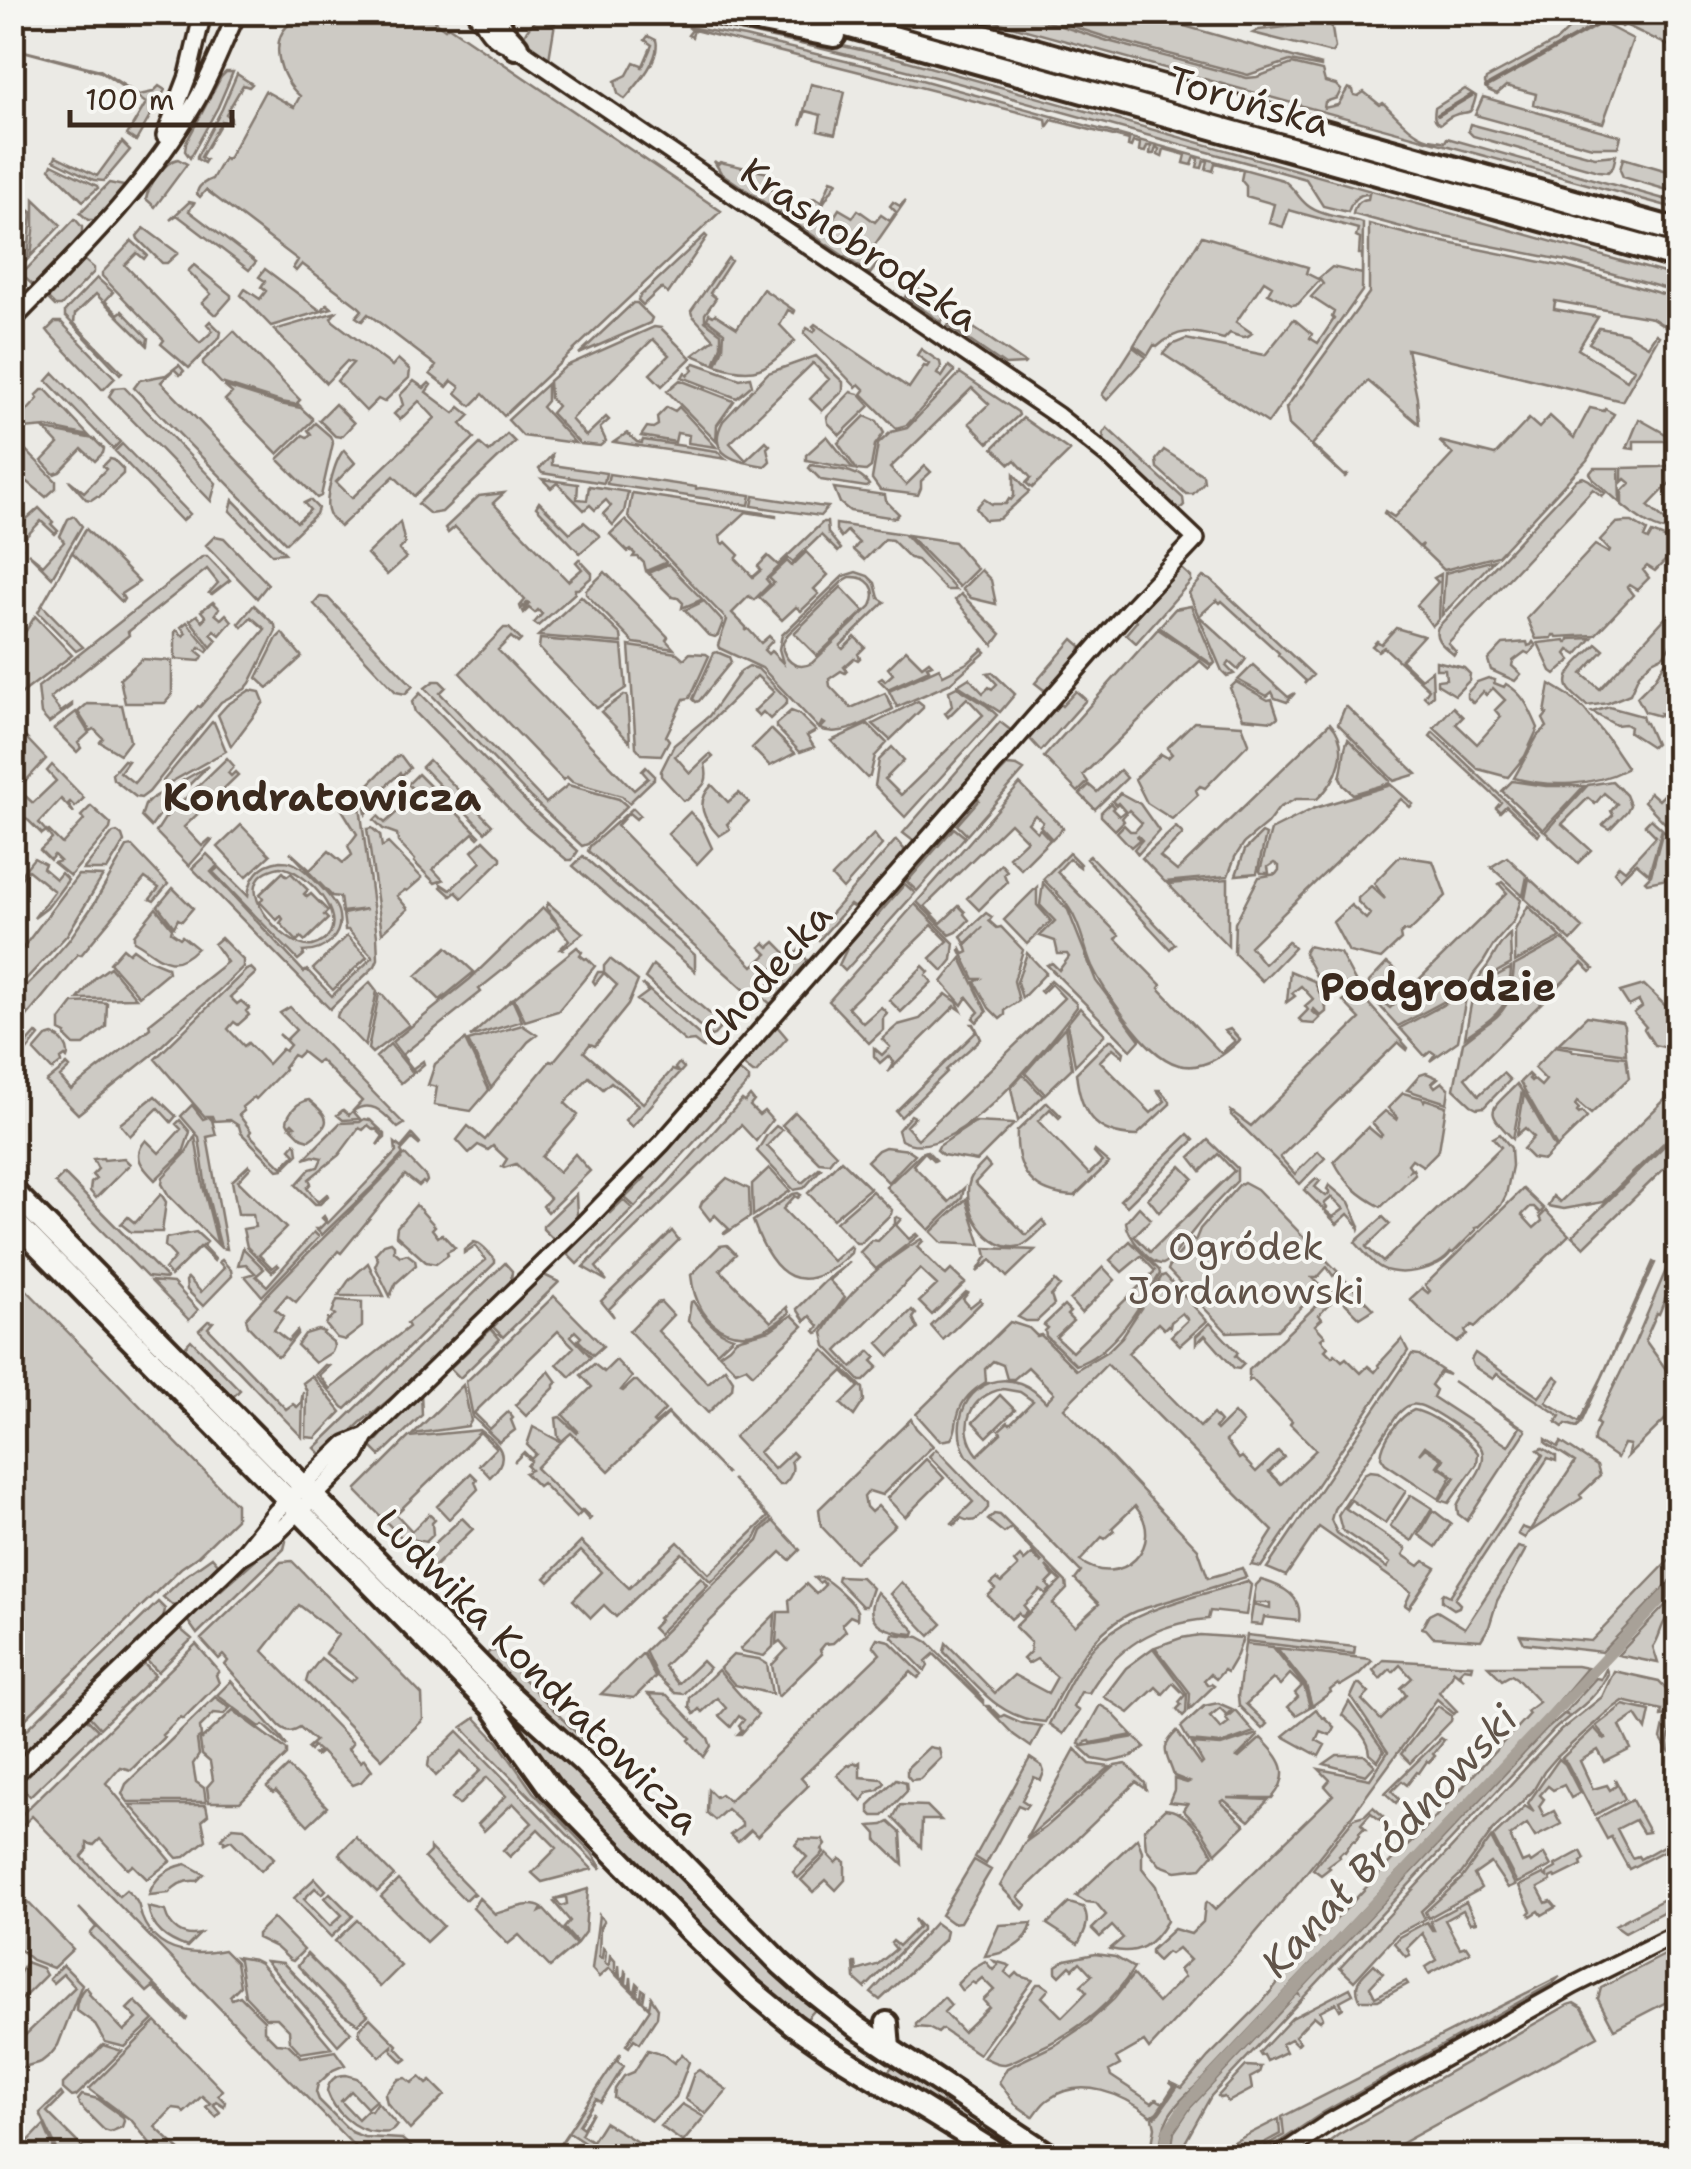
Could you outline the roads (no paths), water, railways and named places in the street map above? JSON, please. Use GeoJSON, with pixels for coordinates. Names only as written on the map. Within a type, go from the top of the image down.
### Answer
{"type":"FeatureCollection","features":[{"type":"Feature","properties":{"kind":"highway"},"geometry":{"type":"LineString","coordinates":[[716,12],[966,58]]}},
{"type":"Feature","properties":{"kind":"highway","name":"Toruńska"},"geometry":{"type":"LineString","coordinates":[[800,12],[1678,257]]}},
{"type":"Feature","properties":{"kind":"highway","name":"Toruńska"},"geometry":{"type":"LineString","coordinates":[[896,12],[1678,231]]}},
{"type":"Feature","properties":{"kind":"highway"},"geometry":{"type":"LineString","coordinates":[[923,12],[1013,45]]}},
{"type":"Feature","properties":{"kind":"highway"},"geometry":{"type":"LineString","coordinates":[[485,13],[516,47]]}},
{"type":"Feature","properties":{"kind":"main road","name":"Ludwika Kondratowicza"},"geometry":{"type":"LineString","coordinates":[[12,1190],[492,1707],[550,1788],[734,1974],[795,2026],[846,2062],[1001,2156]]}},
{"type":"Feature","properties":{"kind":"main road","name":"Ludwika Kondratowicza"},"geometry":{"type":"LineString","coordinates":[[12,1219],[301,1499],[583,1762],[790,1972],[833,2009],[1051,2156]]}},
{"type":"Feature","properties":{"kind":"main road"},"geometry":{"type":"LineString","coordinates":[[887,2023],[889,2048]]}},
{"type":"Feature","properties":{"kind":"street"},"geometry":{"type":"LineString","coordinates":[[151,167],[188,76],[203,12]]}},
{"type":"Feature","properties":{"kind":"street"},"geometry":{"type":"LineString","coordinates":[[12,321],[106,224],[151,167],[195,103],[238,12]]}},
{"type":"Feature","properties":{"kind":"street","name":"Krasnobrodzka"},"geometry":{"type":"LineString","coordinates":[[516,47],[1058,416],[1113,460],[1196,539]]}},
{"type":"Feature","properties":{"kind":"street","name":"Chodecka"},"geometry":{"type":"LineString","coordinates":[[12,1776],[240,1557],[275,1535],[346,1444],[366,1436],[662,1142],[1105,637],[1196,539]]}},
{"type":"Feature","properties":{"kind":"street"},"geometry":{"type":"LineString","coordinates":[[1278,2156],[1328,2123],[1539,2004],[1678,1933]]}},
{"type":"Feature","properties":{"kind":"waterway"},"geometry":{"type":"LineString","coordinates":[[1610,18],[1621,12]]}},
{"type":"Feature","properties":{"kind":"waterway"},"geometry":{"type":"LineString","coordinates":[[1486,87],[1595,26]]}},
{"type":"Feature","properties":{"kind":"waterway"},"geometry":{"type":"LineString","coordinates":[[1438,115],[1472,95]]}},
{"type":"Feature","properties":{"kind":"waterway","name":"Kanał Bródnowski"},"geometry":{"type":"LineString","coordinates":[[1163,2156],[1168,2131],[1186,2104],[1678,1581]]}},
{"type":"Feature","properties":{"kind":"district","name":"Kondratowicza"},"geometry":{"type":"Point","coordinates":[322,797]}},
{"type":"Feature","properties":{"kind":"district","name":"Podgrodzie"},"geometry":{"type":"Point","coordinates":[1438,987]}},
{"type":"Feature","properties":{"kind":"park label","name":"Ogródek Jordanowski"},"geometry":{"type":"Point","coordinates":[1246,1268]}}]}
